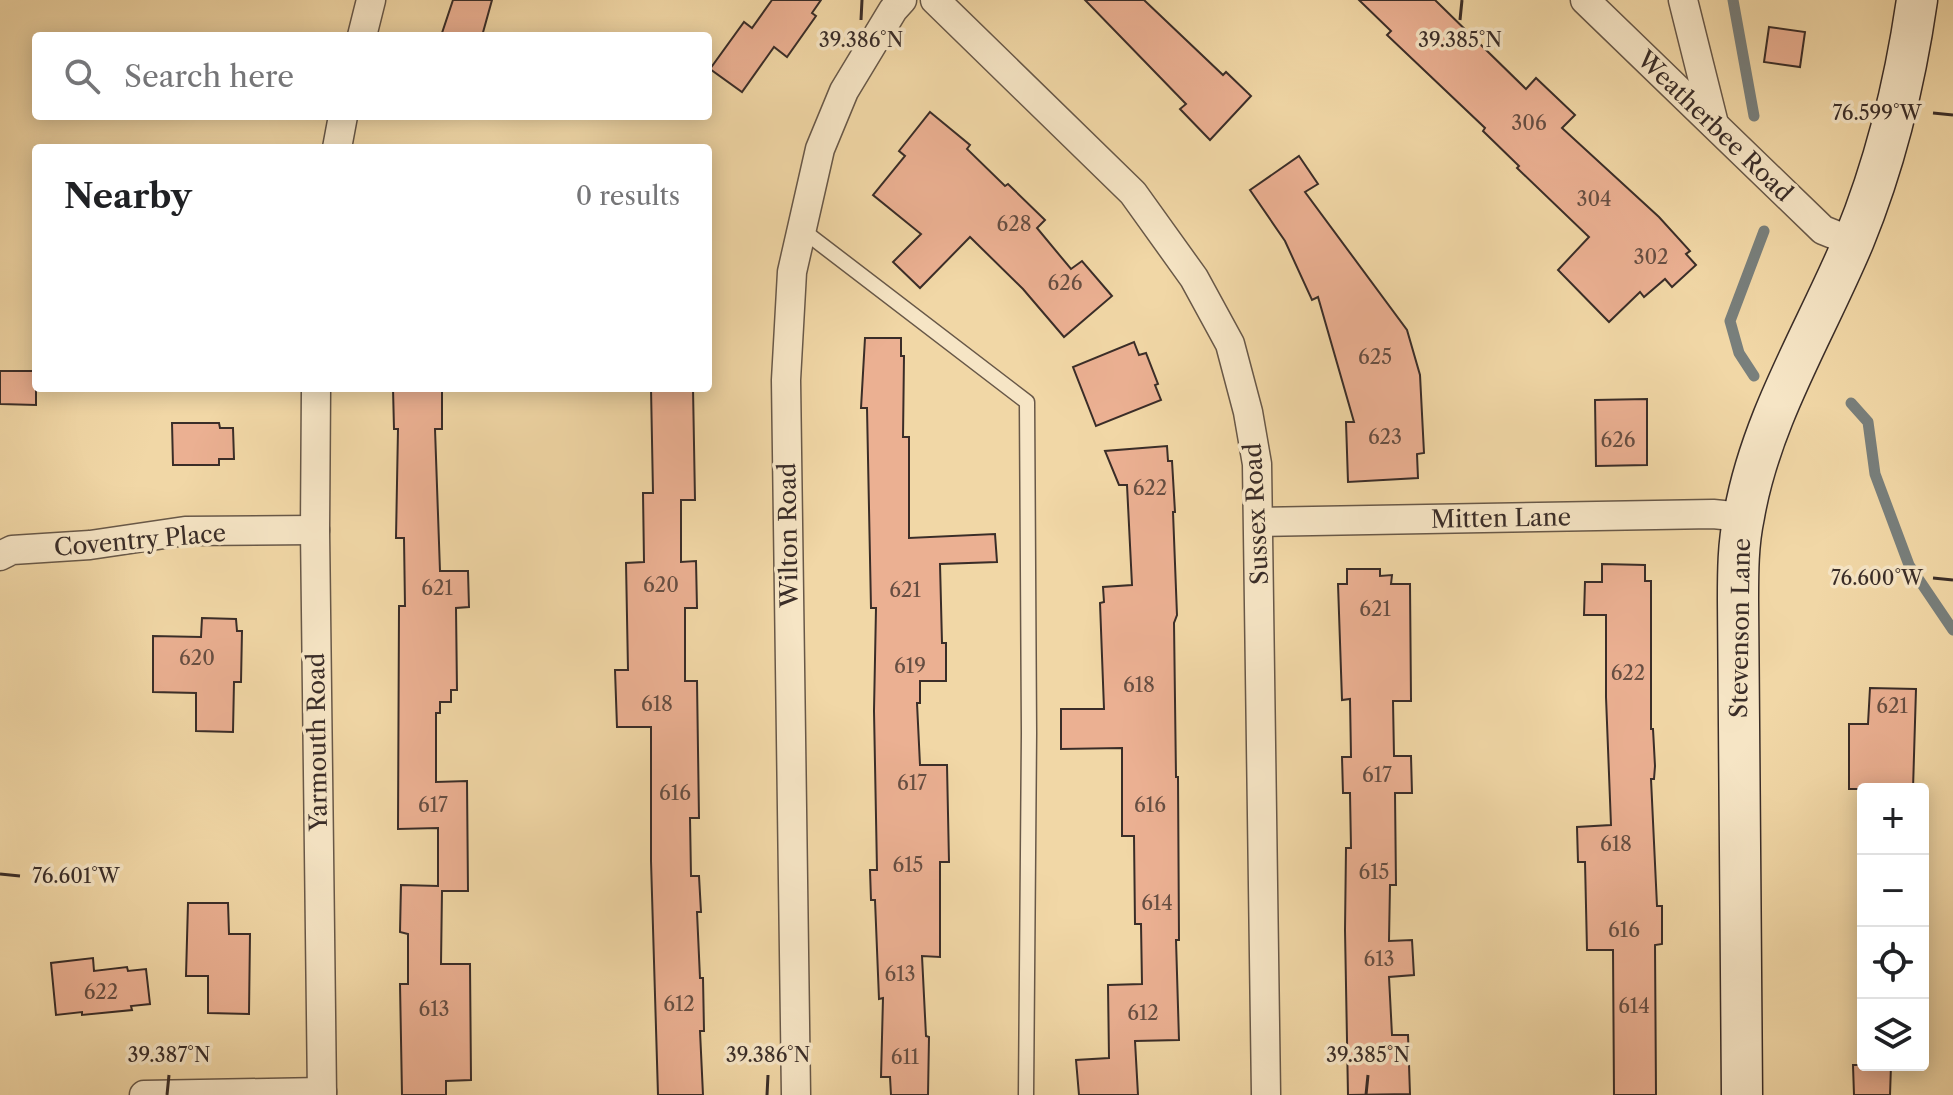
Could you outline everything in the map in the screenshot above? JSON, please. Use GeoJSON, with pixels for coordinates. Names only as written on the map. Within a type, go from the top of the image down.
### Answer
{"type":"FeatureCollection","features":[{"type":"Feature","properties":{"kind":"street"},"geometry":{"type":"LineString","coordinates":[[363,32],[371,0]]}},
{"type":"Feature","properties":{"kind":"street","name":"Wilton Road"},"geometry":{"type":"LineString","coordinates":[[796,1095],[786,380],[792,272],[820,149],[844,91],[902,0]]}},
{"type":"Feature","properties":{"kind":"street","name":"Sussex Road"},"geometry":{"type":"LineString","coordinates":[[935,0],[1133,193],[1194,278],[1230,344],[1248,412],[1257,464],[1266,1095]]}},
{"type":"Feature","properties":{"kind":"street","name":"Weatherbee Road"},"geometry":{"type":"LineString","coordinates":[[1585,0],[1823,230],[1853,242]]}},
{"type":"Feature","properties":{"kind":"street"},"geometry":{"type":"LineString","coordinates":[[1683,0],[1715,125]]}},
{"type":"Feature","properties":{"kind":"street","name":"Stevenson Lane"},"geometry":{"type":"LineString","coordinates":[[1742,1095],[1738,559],[1743,517],[1766,436],[1853,242],[1873,190],[1901,98],[1917,0]]}},
{"type":"Feature","properties":{"kind":"street"},"geometry":{"type":"LineString","coordinates":[[338,144],[342,120]]}},
{"type":"Feature","properties":{"kind":"street","name":"Yarmouth Road"},"geometry":{"type":"LineString","coordinates":[[316,392],[322,1093]]}},
{"type":"Feature","properties":{"kind":"street","name":"Mitten Lane"},"geometry":{"type":"LineString","coordinates":[[1259,522],[1713,514],[1743,517]]}},
{"type":"Feature","properties":{"kind":"street","name":"Coventry Place"},"geometry":{"type":"LineString","coordinates":[[4,550],[90,545],[185,531],[315,530]]}},
{"type":"Feature","properties":{"kind":"street"},"geometry":{"type":"LineString","coordinates":[[144,1095],[322,1093]]}},
{"type":"Feature","properties":{"kind":"lane"},"geometry":{"type":"LineString","coordinates":[[801,229],[1027,402],[1029,733],[1026,1095]]}},
{"type":"Feature","properties":{"kind":"building"},"geometry":{"type":"Polygon","coordinates":[[[453,0],[492,0],[483,32],[442,32],[453,0]]]}},
{"type":"Feature","properties":{"kind":"building"},"geometry":{"type":"Polygon","coordinates":[[[772,0],[821,0],[812,13],[816,16],[787,57],[774,47],[742,92],[712,70],[712,66],[744,22],[752,28],[772,0]]]}},
{"type":"Feature","properties":{"kind":"building"},"geometry":{"type":"Polygon","coordinates":[[[1085,0],[1144,0],[1223,75],[1226,72],[1251,96],[1210,140],[1180,109],[1186,104],[1085,0]]]}},
{"type":"Feature","properties":{"kind":"building"},"geometry":{"type":"Polygon","coordinates":[[[1359,0],[1435,0],[1526,89],[1536,78],[1575,115],[1562,128],[1659,217],[1690,251],[1686,254],[1696,265],[1672,287],[1665,279],[1644,297],[1640,292],[1609,322],[1558,270],[1589,237],[1517,168],[1519,166],[1483,131],[1485,128],[1387,35],[1391,31],[1359,0]]]}},
{"type":"Feature","properties":{"kind":"building"},"geometry":{"type":"Polygon","coordinates":[[[1769,27],[1805,32],[1800,67],[1764,62],[1769,27]]]}},
{"type":"Feature","properties":{"kind":"building"},"geometry":{"type":"Polygon","coordinates":[[[930,112],[970,145],[967,149],[1045,220],[1037,228],[1071,269],[1082,261],[1112,296],[1064,337],[1023,289],[970,237],[920,288],[893,262],[921,234],[873,195],[905,156],[899,151],[930,112]]]}},
{"type":"Feature","properties":{"kind":"building"},"geometry":{"type":"Polygon","coordinates":[[[1299,156],[1318,184],[1305,192],[1407,330],[1420,375],[1424,453],[1417,454],[1418,478],[1348,482],[1346,422],[1354,422],[1318,297],[1312,300],[1285,241],[1250,190],[1299,156]]]}},
{"type":"Feature","properties":{"kind":"building"},"geometry":{"type":"Polygon","coordinates":[[[865,338],[901,338],[901,356],[904,356],[903,437],[909,437],[909,538],[995,534],[997,562],[940,564],[946,681],[920,681],[920,703],[917,703],[920,765],[947,765],[949,862],[940,862],[940,957],[922,956],[926,1036],[929,1037],[928,1095],[891,1095],[890,1077],[881,1077],[883,998],[879,999],[875,900],[871,900],[870,870],[877,870],[876,608],[871,608],[867,408],[861,408],[865,338]]]}},
{"type":"Feature","properties":{"kind":"building"},"geometry":{"type":"Polygon","coordinates":[[[1134,342],[1139,355],[1146,353],[1161,400],[1096,426],[1073,367],[1134,342]]]}},
{"type":"Feature","properties":{"kind":"building"},"geometry":{"type":"Polygon","coordinates":[[[0,371],[32,371],[32,392],[36,392],[36,405],[0,404],[0,371]]]}},
{"type":"Feature","properties":{"kind":"building"},"geometry":{"type":"Polygon","coordinates":[[[393,392],[442,392],[442,429],[435,429],[440,571],[468,571],[469,607],[456,608],[457,690],[451,690],[451,702],[440,702],[440,713],[436,713],[436,782],[467,781],[468,891],[442,891],[441,964],[470,964],[471,1080],[446,1081],[446,1095],[402,1095],[400,984],[408,984],[408,934],[400,932],[401,885],[438,886],[438,828],[398,829],[399,606],[405,606],[404,538],[396,538],[398,429],[394,429],[393,392]]]}},
{"type":"Feature","properties":{"kind":"building"},"geometry":{"type":"Polygon","coordinates":[[[651,392],[693,392],[695,500],[681,500],[681,562],[696,561],[697,608],[685,608],[685,681],[697,681],[699,818],[690,818],[691,876],[699,876],[701,912],[697,912],[700,978],[703,978],[704,1031],[700,1031],[703,1095],[658,1095],[651,861],[651,727],[617,727],[615,670],[628,670],[626,563],[644,562],[643,493],[653,493],[651,392]]]}},
{"type":"Feature","properties":{"kind":"building"},"geometry":{"type":"Polygon","coordinates":[[[1647,399],[1647,465],[1596,466],[1595,400],[1647,399]]]}},
{"type":"Feature","properties":{"kind":"building"},"geometry":{"type":"Polygon","coordinates":[[[172,423],[219,423],[220,428],[233,428],[234,459],[219,459],[219,465],[173,465],[172,423]]]}},
{"type":"Feature","properties":{"kind":"building"},"geometry":{"type":"Polygon","coordinates":[[[1167,446],[1168,461],[1172,461],[1175,512],[1179,1040],[1135,1041],[1138,1095],[1079,1095],[1076,1060],[1109,1058],[1108,985],[1142,984],[1141,924],[1135,924],[1134,836],[1122,836],[1122,748],[1061,749],[1061,709],[1104,709],[1100,603],[1104,602],[1103,587],[1132,585],[1127,485],[1119,485],[1105,451],[1167,446]]]}},
{"type":"Feature","properties":{"kind":"building"},"geometry":{"type":"Polygon","coordinates":[[[1602,564],[1645,565],[1645,581],[1651,581],[1651,729],[1655,766],[1654,779],[1651,779],[1657,906],[1662,906],[1662,944],[1655,945],[1656,1095],[1614,1095],[1613,950],[1587,950],[1585,862],[1578,862],[1577,827],[1611,825],[1606,615],[1584,615],[1585,582],[1602,582],[1602,564]]]}},
{"type":"Feature","properties":{"kind":"building"},"geometry":{"type":"Polygon","coordinates":[[[1347,569],[1380,569],[1380,576],[1392,575],[1391,584],[1410,584],[1411,701],[1393,701],[1394,756],[1411,756],[1412,793],[1395,793],[1396,885],[1390,885],[1389,941],[1412,940],[1414,975],[1389,977],[1392,1035],[1408,1035],[1410,1094],[1348,1095],[1345,930],[1346,848],[1351,848],[1350,793],[1343,793],[1342,757],[1351,757],[1350,699],[1342,700],[1338,584],[1347,584],[1347,569]]]}},
{"type":"Feature","properties":{"kind":"building"},"geometry":{"type":"Polygon","coordinates":[[[202,618],[236,619],[237,631],[242,631],[241,682],[234,682],[233,732],[196,731],[196,693],[153,692],[153,636],[201,637],[202,618]]]}},
{"type":"Feature","properties":{"kind":"building"},"geometry":{"type":"Polygon","coordinates":[[[1870,688],[1916,689],[1913,783],[1857,783],[1857,789],[1849,789],[1849,724],[1868,724],[1870,688]]]}},
{"type":"Feature","properties":{"kind":"building"},"geometry":{"type":"Polygon","coordinates":[[[188,903],[228,903],[229,934],[250,934],[249,1014],[208,1013],[208,976],[186,976],[188,903]]]}},
{"type":"Feature","properties":{"kind":"building"},"geometry":{"type":"Polygon","coordinates":[[[93,958],[94,971],[127,967],[128,971],[146,969],[150,1004],[131,1006],[132,1010],[56,1015],[51,963],[93,958]]]}},
{"type":"Feature","properties":{"kind":"building"},"geometry":{"type":"Polygon","coordinates":[[[1853,1065],[1857,1065],[1857,1071],[1891,1071],[1890,1095],[1854,1095],[1853,1065]]]}},
{"type":"Feature","properties":{"kind":"waterway"},"geometry":{"type":"LineString","coordinates":[[1733,0],[1754,116]]}},
{"type":"Feature","properties":{"kind":"waterway"},"geometry":{"type":"LineString","coordinates":[[1754,376],[1739,353],[1730,321],[1764,231]]}},
{"type":"Feature","properties":{"kind":"waterway"},"geometry":{"type":"LineString","coordinates":[[1851,403],[1868,422],[1875,474],[1909,565],[1953,630]]}}]}
